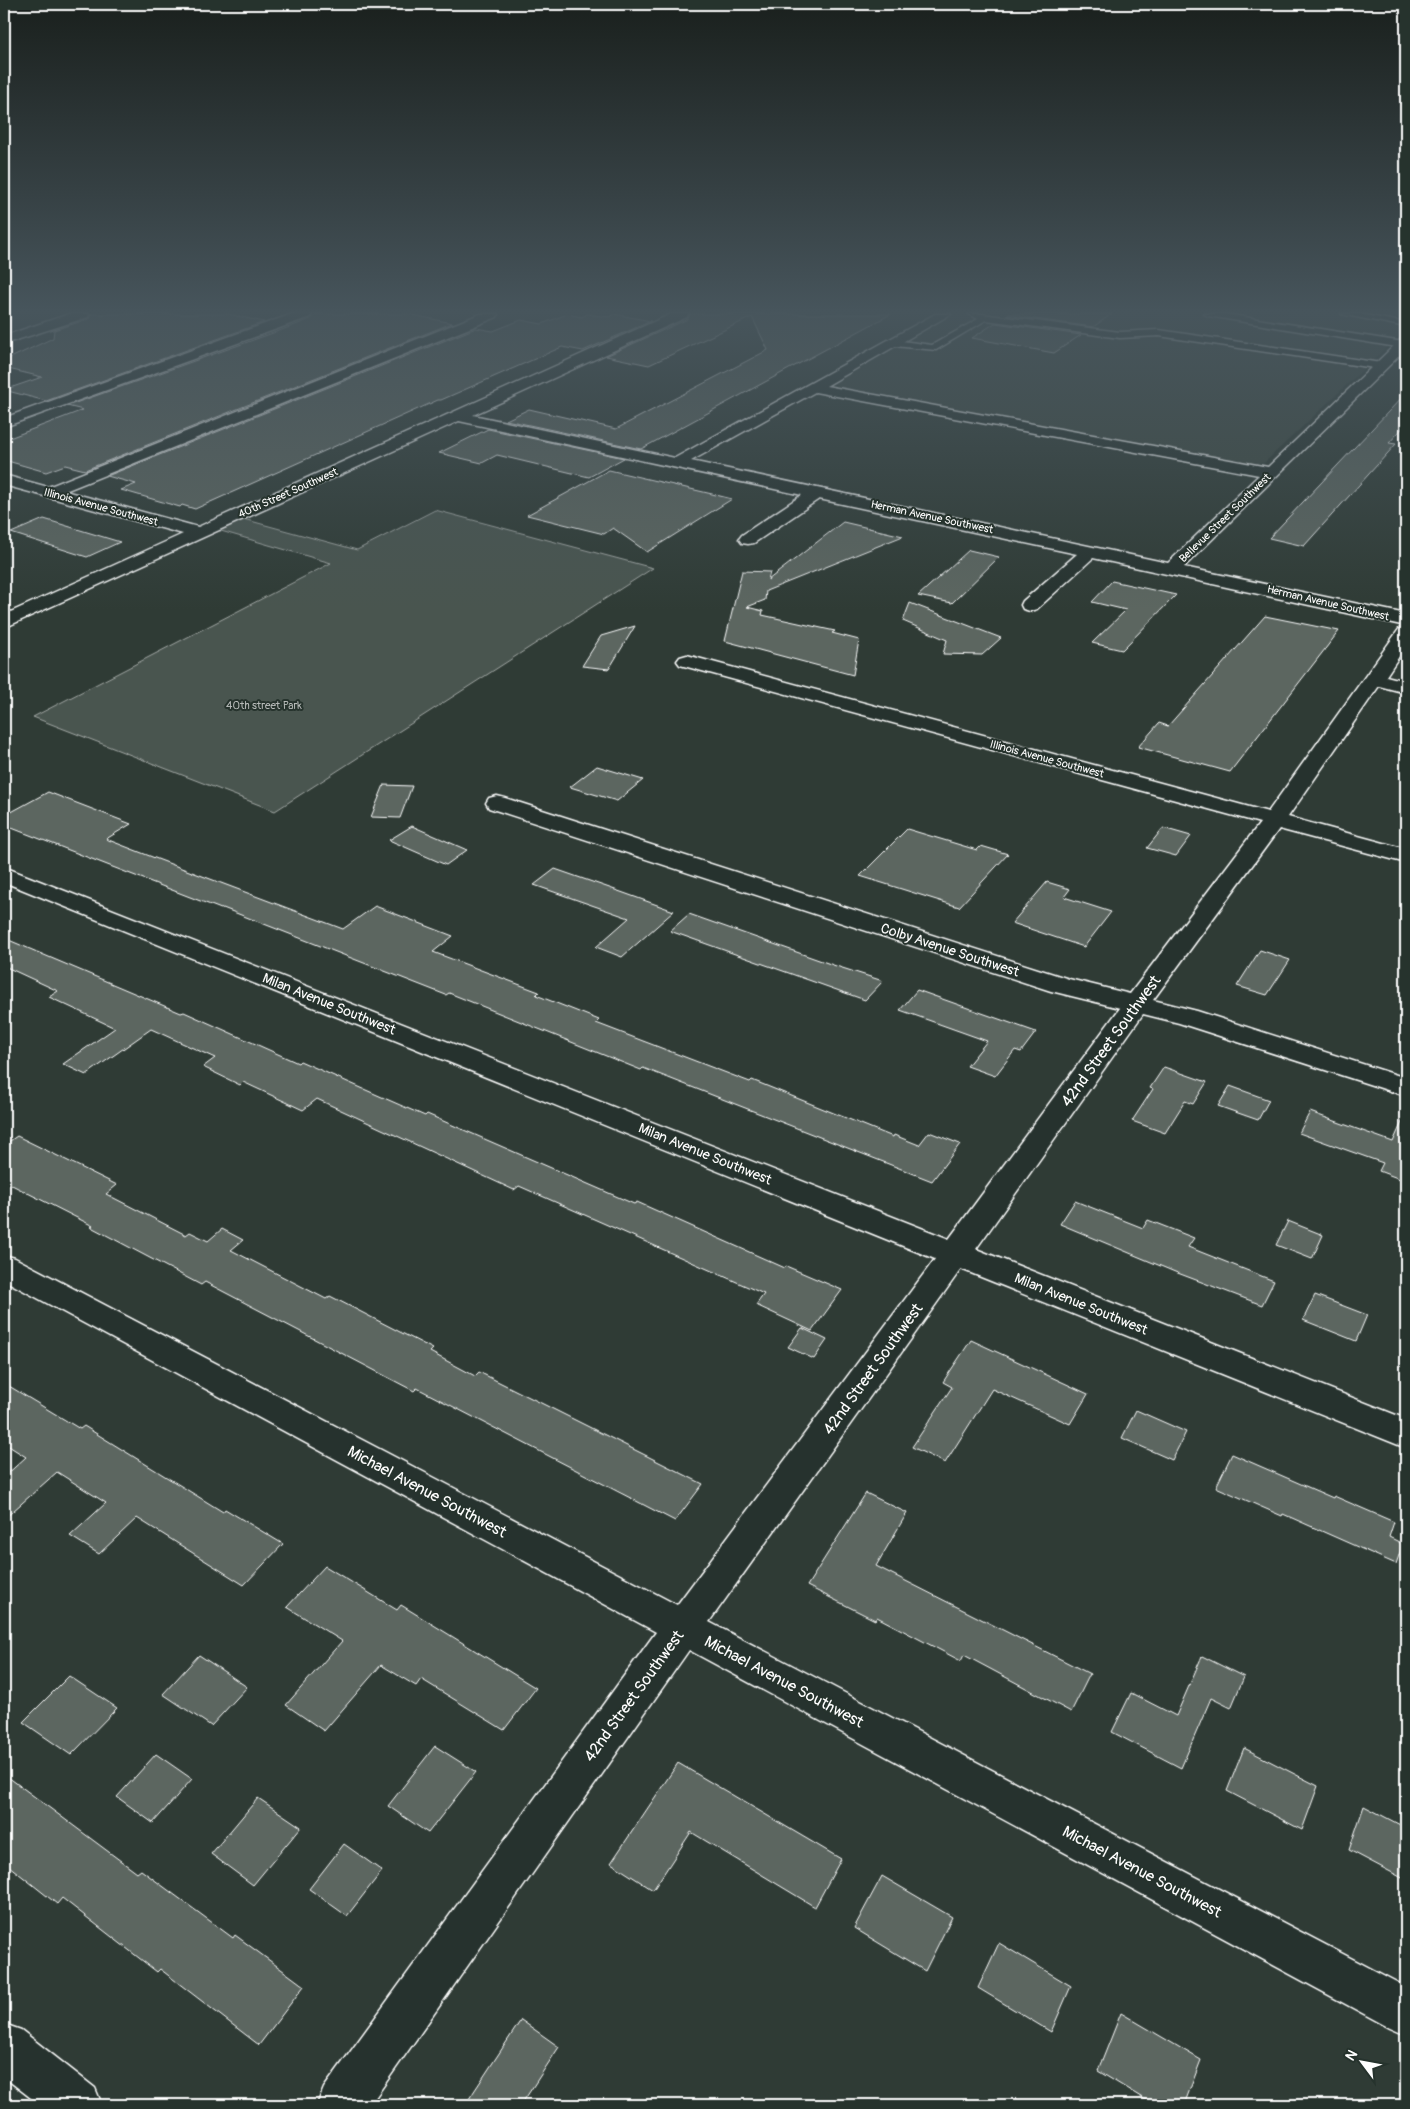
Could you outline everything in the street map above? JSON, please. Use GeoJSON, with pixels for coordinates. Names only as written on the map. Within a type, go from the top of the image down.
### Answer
{"type":"FeatureCollection","features":[{"type":"Feature","properties":{"kind":"street"},"geometry":{"type":"LineString","coordinates":[[4,422],[31,412]]}},
{"type":"Feature","properties":{"kind":"street"},"geometry":{"type":"LineString","coordinates":[[49,492],[247,412]]}},
{"type":"Feature","properties":{"kind":"street","name":"40th Street Southwest"},"geometry":{"type":"LineString","coordinates":[[4,622],[466,412]]}},
{"type":"Feature","properties":{"kind":"street"},"geometry":{"type":"LineString","coordinates":[[677,463],[770,412]]}},
{"type":"Feature","properties":{"kind":"street"},"geometry":{"type":"LineString","coordinates":[[946,412],[1272,473]]}},
{"type":"Feature","properties":{"kind":"street","name":"Bellevue Street Southwest"},"geometry":{"type":"LineString","coordinates":[[1173,568],[1334,412]]}},
{"type":"Feature","properties":{"kind":"street","name":"Herman Avenue Southwest"},"geometry":{"type":"LineString","coordinates":[[458,416],[1173,568],[1406,620]]}},
{"type":"Feature","properties":{"kind":"street","name":"Illinois Avenue Southwest"},"geometry":{"type":"LineString","coordinates":[[4,480],[199,533]]}},
{"type":"Feature","properties":{"kind":"street"},"geometry":{"type":"LineString","coordinates":[[748,539],[818,492]]}},
{"type":"Feature","properties":{"kind":"street"},"geometry":{"type":"LineString","coordinates":[[1030,605],[1091,551]]}},
{"type":"Feature","properties":{"kind":"street","name":"42nd Street Southwest"},"geometry":{"type":"LineString","coordinates":[[341,2105],[682,1628],[956,1254],[1136,1004],[1274,820],[1391,683],[1406,633]]}},
{"type":"Feature","properties":{"kind":"street","name":"Illinois Avenue Southwest"},"geometry":{"type":"LineString","coordinates":[[687,662],[1406,856]]}},
{"type":"Feature","properties":{"kind":"street","name":"Colby Avenue Southwest"},"geometry":{"type":"LineString","coordinates":[[497,803],[1060,986],[1188,1017],[1406,1087]]}},
{"type":"Feature","properties":{"kind":"street","name":"Milan Avenue Southwest"},"geometry":{"type":"LineString","coordinates":[[4,874],[1406,1434]]}},
{"type":"Feature","properties":{"kind":"street","name":"Michael Avenue Southwest"},"geometry":{"type":"LineString","coordinates":[[4,1266],[1406,2012]]}},
{"type":"Feature","properties":{"kind":"street"},"geometry":{"type":"LineString","coordinates":[[4,2047],[78,2105]]}},
{"type":"Feature","properties":{"kind":"shaded area"},"geometry":{"type":"Polygon","coordinates":[[[968,412],[1318,412],[1264,463],[1240,464],[968,412]]]}},
{"type":"Feature","properties":{"kind":"green space","name":"40th street Park"},"geometry":{"type":"Polygon","coordinates":[[[435,510],[653,568],[275,811],[33,717],[331,563],[214,529],[236,517],[357,550],[435,510]]]}},
{"type":"Feature","properties":{"kind":"building"},"geometry":{"type":"Polygon","coordinates":[[[77,412],[229,412],[85,470],[65,465],[46,472],[4,460],[4,440],[77,412]]]}},
{"type":"Feature","properties":{"kind":"building"},"geometry":{"type":"Polygon","coordinates":[[[266,412],[410,412],[195,509],[182,505],[180,507],[121,490],[136,484],[107,476],[266,412]]]}},
{"type":"Feature","properties":{"kind":"building"},"geometry":{"type":"Polygon","coordinates":[[[522,412],[544,412],[616,429],[648,412],[709,412],[641,449],[506,420],[522,412]]]}},
{"type":"Feature","properties":{"kind":"building"},"geometry":{"type":"Polygon","coordinates":[[[1388,412],[1406,412],[1406,424],[1389,443],[1396,444],[1304,546],[1269,538],[1388,412]]]}},
{"type":"Feature","properties":{"kind":"building"},"geometry":{"type":"Polygon","coordinates":[[[488,429],[624,458],[589,477],[497,455],[482,463],[439,453],[488,429]]]}},
{"type":"Feature","properties":{"kind":"building"},"geometry":{"type":"Polygon","coordinates":[[[609,470],[732,499],[647,552],[613,528],[604,534],[527,515],[609,470]]]}},
{"type":"Feature","properties":{"kind":"building"},"geometry":{"type":"Polygon","coordinates":[[[44,519],[120,542],[87,557],[11,533],[44,519]]]}},
{"type":"Feature","properties":{"kind":"building"},"geometry":{"type":"Polygon","coordinates":[[[843,522],[903,536],[766,591],[765,600],[747,607],[763,611],[762,615],[835,631],[832,633],[859,640],[853,675],[725,641],[742,571],[770,572],[768,580],[843,522]]]}},
{"type":"Feature","properties":{"kind":"building"},"geometry":{"type":"Polygon","coordinates":[[[969,550],[999,557],[952,603],[918,596],[969,550]]]}},
{"type":"Feature","properties":{"kind":"building"},"geometry":{"type":"Polygon","coordinates":[[[1112,581],[1176,595],[1122,650],[1092,643],[1126,610],[1092,602],[1112,581]]]}},
{"type":"Feature","properties":{"kind":"building"},"geometry":{"type":"Polygon","coordinates":[[[910,603],[1001,638],[982,655],[943,654],[947,640],[903,621],[910,603]]]}},
{"type":"Feature","properties":{"kind":"building"},"geometry":{"type":"Polygon","coordinates":[[[1265,616],[1339,631],[1230,772],[1138,747],[1159,723],[1168,726],[1265,616]]]}},
{"type":"Feature","properties":{"kind":"building"},"geometry":{"type":"Polygon","coordinates":[[[635,626],[609,669],[582,666],[601,636],[635,626]]]}},
{"type":"Feature","properties":{"kind":"building"},"geometry":{"type":"Polygon","coordinates":[[[597,766],[643,780],[617,801],[570,787],[597,766]]]}},
{"type":"Feature","properties":{"kind":"building"},"geometry":{"type":"Polygon","coordinates":[[[384,785],[412,786],[400,818],[371,817],[384,785]]]}},
{"type":"Feature","properties":{"kind":"building"},"geometry":{"type":"Polygon","coordinates":[[[48,792],[131,824],[106,839],[160,860],[343,929],[375,906],[453,936],[433,952],[539,992],[536,995],[599,1020],[596,1023],[750,1082],[752,1080],[893,1137],[894,1135],[919,1145],[929,1132],[960,1144],[932,1181],[643,1068],[641,1070],[449,993],[446,995],[4,825],[4,816],[48,792]]]}},
{"type":"Feature","properties":{"kind":"building"},"geometry":{"type":"Polygon","coordinates":[[[412,826],[467,850],[446,865],[389,840],[412,826]]]}},
{"type":"Feature","properties":{"kind":"building"},"geometry":{"type":"Polygon","coordinates":[[[1163,828],[1191,836],[1176,856],[1147,848],[1163,828]]]}},
{"type":"Feature","properties":{"kind":"building"},"geometry":{"type":"Polygon","coordinates":[[[907,829],[977,850],[981,846],[1008,854],[959,907],[860,876],[907,829]]]}},
{"type":"Feature","properties":{"kind":"building"},"geometry":{"type":"Polygon","coordinates":[[[555,869],[674,911],[622,957],[596,947],[629,918],[534,885],[555,869]]]}},
{"type":"Feature","properties":{"kind":"building"},"geometry":{"type":"Polygon","coordinates":[[[1047,882],[1070,889],[1064,897],[1111,912],[1084,947],[1012,923],[1047,882]]]}},
{"type":"Feature","properties":{"kind":"building"},"geometry":{"type":"Polygon","coordinates":[[[689,914],[883,981],[865,1000],[670,931],[689,914]]]}},
{"type":"Feature","properties":{"kind":"building"},"geometry":{"type":"Polygon","coordinates":[[[4,938],[181,1013],[184,1012],[298,1063],[300,1061],[425,1116],[427,1114],[634,1204],[637,1202],[785,1268],[786,1266],[842,1290],[812,1331],[756,1305],[764,1294],[519,1186],[514,1190],[317,1099],[303,1110],[243,1082],[240,1085],[203,1067],[215,1058],[151,1029],[86,1075],[63,1064],[115,1028],[49,997],[58,991],[4,966],[4,938]]]}},
{"type":"Feature","properties":{"kind":"building"},"geometry":{"type":"Polygon","coordinates":[[[1260,950],[1290,960],[1267,995],[1237,986],[1260,950]]]}},
{"type":"Feature","properties":{"kind":"building"},"geometry":{"type":"Polygon","coordinates":[[[917,990],[1036,1032],[1021,1052],[1015,1050],[995,1076],[967,1066],[987,1041],[900,1010],[917,990]]]}},
{"type":"Feature","properties":{"kind":"building"},"geometry":{"type":"Polygon","coordinates":[[[1164,1067],[1207,1082],[1193,1104],[1185,1101],[1165,1133],[1132,1121],[1153,1089],[1150,1088],[1164,1067]]]}},
{"type":"Feature","properties":{"kind":"building"},"geometry":{"type":"Polygon","coordinates":[[[1230,1086],[1269,1100],[1258,1120],[1218,1106],[1230,1086]]]}},
{"type":"Feature","properties":{"kind":"building"},"geometry":{"type":"Polygon","coordinates":[[[1310,1112],[1393,1142],[1406,1113],[1406,1171],[1403,1170],[1400,1179],[1379,1171],[1383,1163],[1299,1133],[1310,1112]]]}},
{"type":"Feature","properties":{"kind":"building"},"geometry":{"type":"Polygon","coordinates":[[[17,1136],[117,1185],[106,1194],[186,1235],[190,1232],[208,1241],[222,1229],[243,1240],[231,1250],[326,1299],[330,1296],[433,1349],[430,1352],[475,1376],[479,1372],[703,1484],[675,1521],[417,1388],[414,1391],[205,1282],[201,1285],[91,1227],[93,1226],[4,1181],[4,1145],[17,1136]]]}},
{"type":"Feature","properties":{"kind":"building"},"geometry":{"type":"Polygon","coordinates":[[[1075,1201],[1143,1228],[1148,1220],[1194,1238],[1188,1247],[1274,1281],[1262,1305],[1175,1272],[1060,1224],[1075,1201]]]}},
{"type":"Feature","properties":{"kind":"building"},"geometry":{"type":"Polygon","coordinates":[[[1288,1221],[1323,1235],[1312,1259],[1276,1245],[1288,1221]]]}},
{"type":"Feature","properties":{"kind":"building"},"geometry":{"type":"Polygon","coordinates":[[[1315,1295],[1367,1315],[1356,1341],[1303,1320],[1315,1295]]]}},
{"type":"Feature","properties":{"kind":"building"},"geometry":{"type":"Polygon","coordinates":[[[802,1328],[827,1340],[814,1359],[788,1347],[802,1328]]]}},
{"type":"Feature","properties":{"kind":"building"},"geometry":{"type":"Polygon","coordinates":[[[971,1340],[1088,1394],[1070,1424],[992,1389],[945,1463],[912,1447],[952,1387],[943,1382],[971,1340]]]}},
{"type":"Feature","properties":{"kind":"building"},"geometry":{"type":"Polygon","coordinates":[[[4,1383],[80,1429],[84,1426],[223,1512],[225,1509],[283,1544],[244,1585],[137,1518],[99,1554],[70,1536],[106,1503],[57,1472],[4,1519],[4,1477],[26,1457],[4,1443],[4,1383]]]}},
{"type":"Feature","properties":{"kind":"building"},"geometry":{"type":"Polygon","coordinates":[[[1136,1410],[1186,1432],[1172,1460],[1122,1438],[1136,1410]]]}},
{"type":"Feature","properties":{"kind":"building"},"geometry":{"type":"Polygon","coordinates":[[[1232,1454],[1394,1522],[1389,1537],[1403,1544],[1396,1564],[1283,1514],[1282,1516],[1216,1487],[1232,1454]]]}},
{"type":"Feature","properties":{"kind":"building"},"geometry":{"type":"Polygon","coordinates":[[[866,1493],[907,1513],[876,1566],[1090,1674],[1071,1712],[964,1655],[961,1661],[877,1617],[875,1620],[807,1586],[866,1493]]]}},
{"type":"Feature","properties":{"kind":"building"},"geometry":{"type":"Polygon","coordinates":[[[325,1566],[397,1610],[401,1605],[536,1688],[504,1730],[421,1679],[416,1686],[381,1665],[324,1731],[286,1705],[342,1641],[287,1607],[325,1566]]]}},
{"type":"Feature","properties":{"kind":"building"},"geometry":{"type":"Polygon","coordinates":[[[199,1655],[247,1687],[211,1726],[163,1694],[199,1655]]]}},
{"type":"Feature","properties":{"kind":"building"},"geometry":{"type":"Polygon","coordinates":[[[1202,1656],[1244,1677],[1231,1708],[1211,1698],[1181,1768],[1112,1732],[1131,1693],[1176,1716],[1202,1656]]]}},
{"type":"Feature","properties":{"kind":"building"},"geometry":{"type":"Polygon","coordinates":[[[69,1676],[117,1708],[71,1755],[23,1722],[69,1676]]]}},
{"type":"Feature","properties":{"kind":"building"},"geometry":{"type":"Polygon","coordinates":[[[435,1746],[476,1772],[428,1833],[388,1806],[435,1746]]]}},
{"type":"Feature","properties":{"kind":"building"},"geometry":{"type":"Polygon","coordinates":[[[1244,1748],[1318,1786],[1302,1830],[1227,1791],[1244,1748]]]}},
{"type":"Feature","properties":{"kind":"building"},"geometry":{"type":"Polygon","coordinates":[[[156,1754],[192,1779],[153,1823],[117,1797],[156,1754]]]}},
{"type":"Feature","properties":{"kind":"building"},"geometry":{"type":"Polygon","coordinates":[[[678,1763],[841,1859],[815,1907],[691,1832],[653,1890],[611,1863],[678,1763]]]}},
{"type":"Feature","properties":{"kind":"building"},"geometry":{"type":"Polygon","coordinates":[[[4,1774],[137,1873],[141,1870],[233,1938],[235,1935],[304,1986],[259,2045],[160,1969],[157,1972],[62,1898],[57,1904],[4,1862],[4,1774]]]}},
{"type":"Feature","properties":{"kind":"building"},"geometry":{"type":"Polygon","coordinates":[[[258,1798],[301,1827],[253,1885],[211,1854],[258,1798]]]}},
{"type":"Feature","properties":{"kind":"building"},"geometry":{"type":"Polygon","coordinates":[[[1364,1806],[1406,1828],[1406,1880],[1349,1850],[1364,1806]]]}},
{"type":"Feature","properties":{"kind":"building"},"geometry":{"type":"Polygon","coordinates":[[[344,1844],[382,1871],[347,1916],[309,1889],[344,1844]]]}},
{"type":"Feature","properties":{"kind":"building"},"geometry":{"type":"Polygon","coordinates":[[[882,1876],[952,1917],[925,1971],[854,1928],[882,1876]]]}},
{"type":"Feature","properties":{"kind":"building"},"geometry":{"type":"Polygon","coordinates":[[[999,1943],[1071,1986],[1051,2032],[978,1988],[999,1943]]]}},
{"type":"Feature","properties":{"kind":"building"},"geometry":{"type":"Polygon","coordinates":[[[1121,2013],[1201,2060],[1184,2105],[1154,2105],[1098,2071],[1121,2013]]]}},
{"type":"Feature","properties":{"kind":"building"},"geometry":{"type":"Polygon","coordinates":[[[521,2020],[559,2047],[521,2105],[465,2105],[521,2020]]]}}]}
